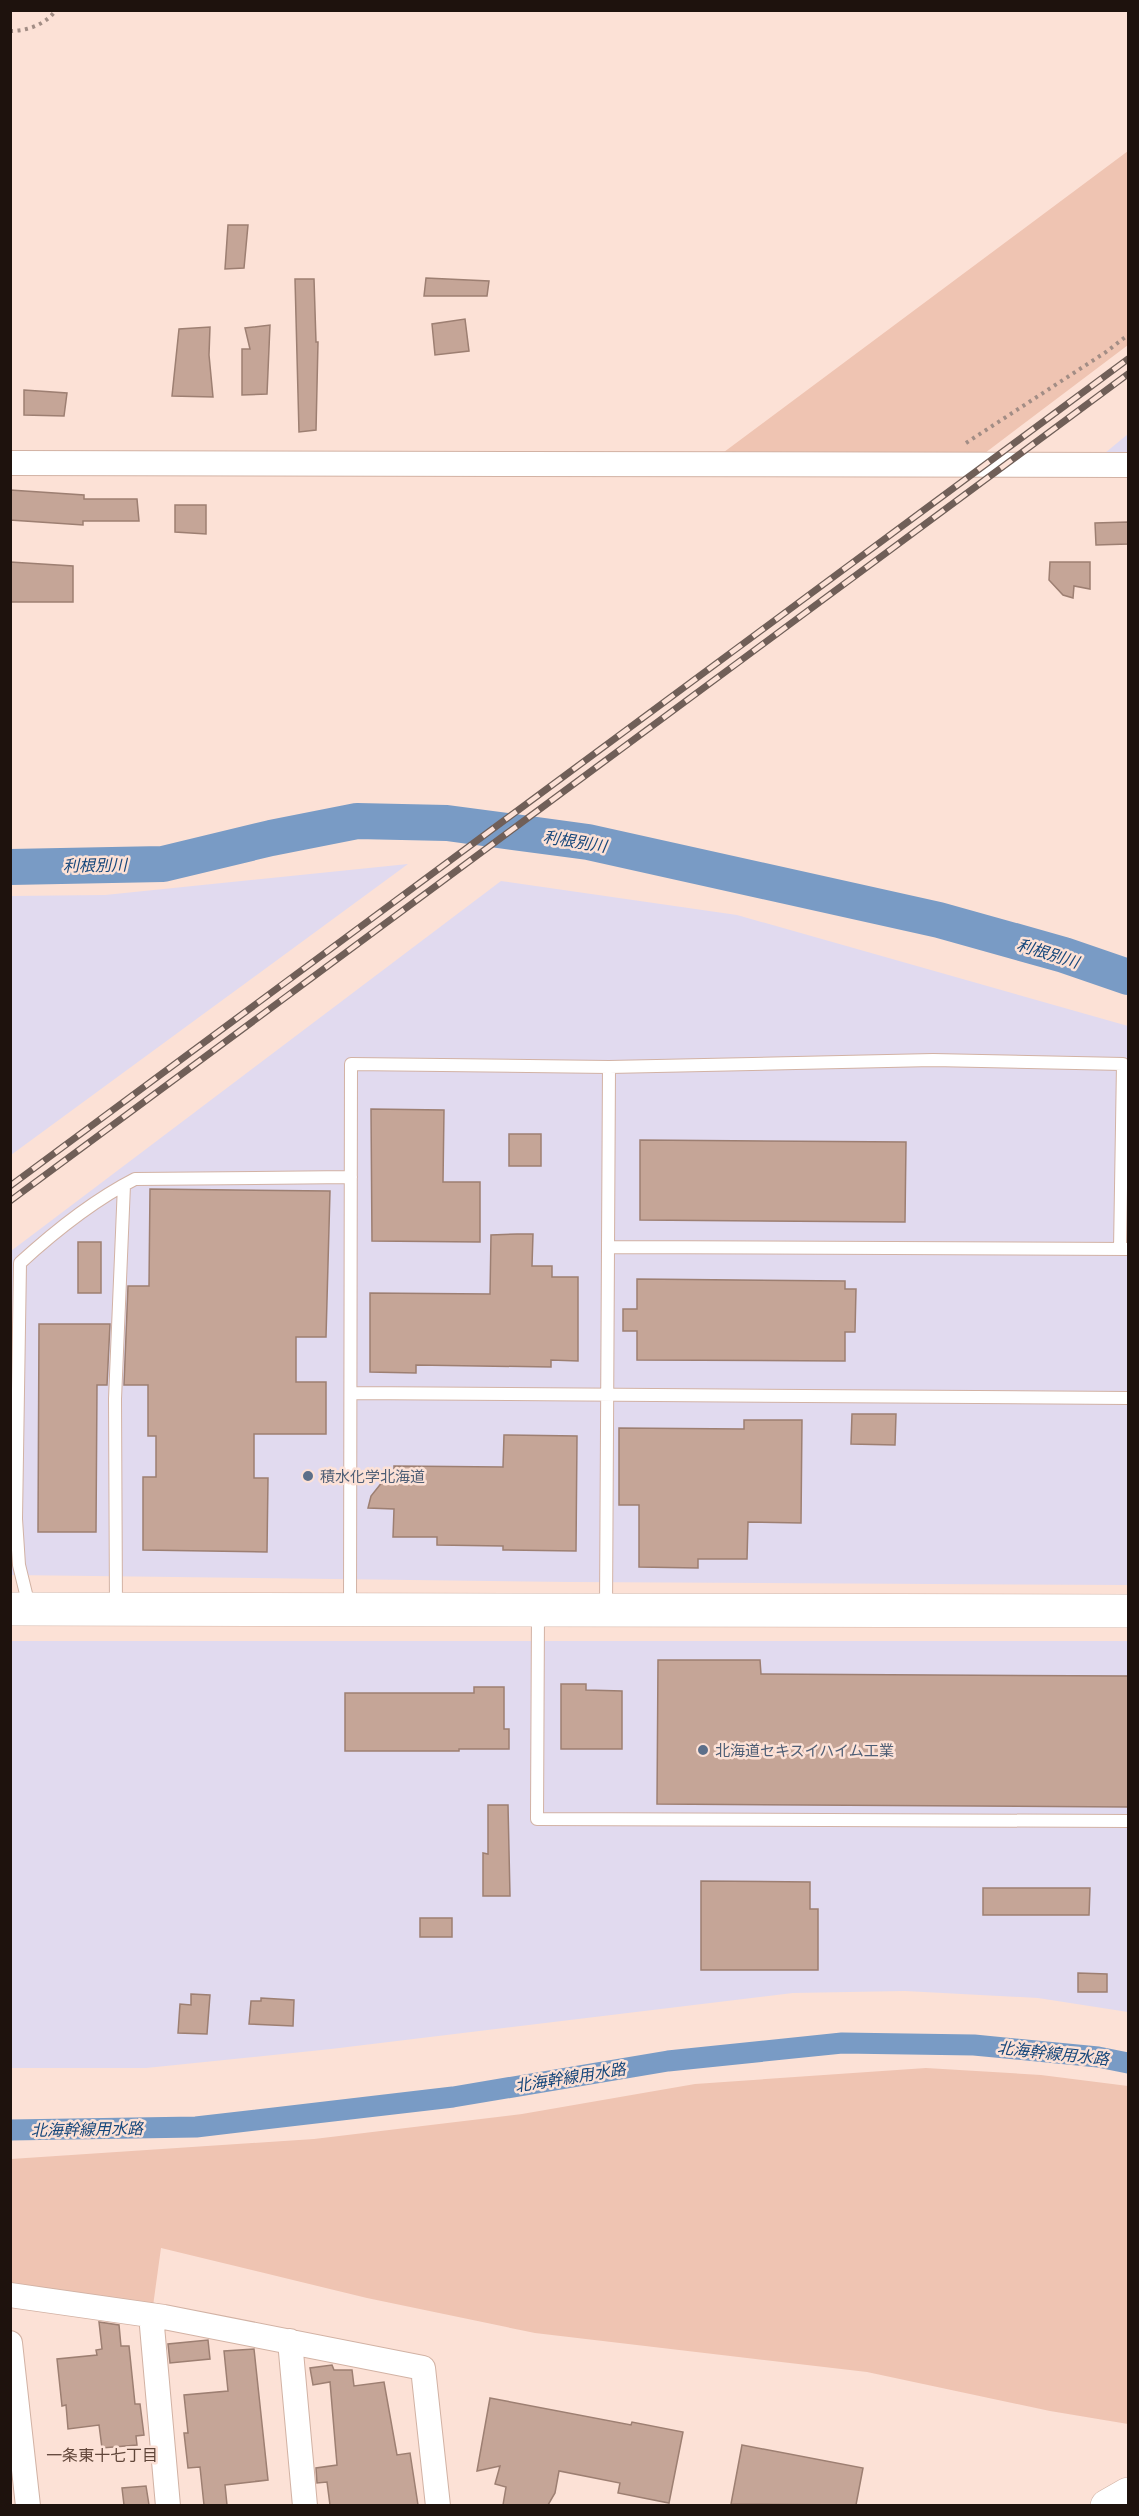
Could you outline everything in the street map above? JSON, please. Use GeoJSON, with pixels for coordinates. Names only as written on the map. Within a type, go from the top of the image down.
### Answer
{"type":"FeatureCollection","features":[{"type":"Feature","properties":{"kind":"main road"},"geometry":{"type":"LineString","coordinates":[[20,1609],[1128,1611]]}},
{"type":"Feature","properties":{"kind":"main road"},"geometry":{"type":"LineString","coordinates":[[1107,2505],[1128,2494]]}},
{"type":"Feature","properties":{"kind":"street"},"geometry":{"type":"LineString","coordinates":[[10,463],[1128,465]]}},
{"type":"Feature","properties":{"kind":"street"},"geometry":{"type":"LineString","coordinates":[[10,2295],[151,2315],[423,2368],[438,2505]]}},
{"type":"Feature","properties":{"kind":"street"},"geometry":{"type":"LineString","coordinates":[[151,2315],[168,2505]]}},
{"type":"Feature","properties":{"kind":"street"},"geometry":{"type":"LineString","coordinates":[[290,2342],[305,2505]]}},
{"type":"Feature","properties":{"kind":"street"},"geometry":{"type":"LineString","coordinates":[[10,2343],[28,2505]]}},
{"type":"Feature","properties":{"kind":"lane"},"geometry":{"type":"LineString","coordinates":[[350,1611],[351,1064],[609,1067],[933,1060],[1123,1064],[1124,1249],[608,1246]]}},
{"type":"Feature","properties":{"kind":"lane"},"geometry":{"type":"LineString","coordinates":[[606,1611],[609,1067]]}},
{"type":"Feature","properties":{"kind":"lane"},"geometry":{"type":"LineString","coordinates":[[20,1609],[16,1519],[20,1263],[108,1192],[135,1179],[351,1177]]}},
{"type":"Feature","properties":{"kind":"lane"},"geometry":{"type":"LineString","coordinates":[[116,1610],[116,1399],[124,1185]]}},
{"type":"Feature","properties":{"kind":"lane"},"geometry":{"type":"LineString","coordinates":[[351,1393],[1128,1398]]}},
{"type":"Feature","properties":{"kind":"lane"},"geometry":{"type":"LineString","coordinates":[[538,1611],[537,1819],[1128,1821]]}},
{"type":"Feature","properties":{"kind":"path"},"geometry":{"type":"LineString","coordinates":[[10,31],[18,31],[48,22],[56,10]]}},
{"type":"Feature","properties":{"kind":"path"},"geometry":{"type":"LineString","coordinates":[[933,465],[1106,352],[1128,335]]}},
{"type":"Feature","properties":{"kind":"shaded area"},"geometry":{"type":"Polygon","coordinates":[[[1128,151],[1128,345],[985,453],[720,455],[1128,151]]]}},
{"type":"Feature","properties":{"kind":"shaded area"},"geometry":{"type":"Polygon","coordinates":[[[1128,434],[1128,453],[1105,453],[1128,434]]]}},
{"type":"Feature","properties":{"kind":"shaded area"},"geometry":{"type":"Polygon","coordinates":[[[408,864],[11,1155],[11,896],[105,895],[408,864]]]}},
{"type":"Feature","properties":{"kind":"shaded area"},"geometry":{"type":"Polygon","coordinates":[[[501,881],[737,915],[1128,1026],[1128,1585],[569,1582],[11,1575],[11,1251],[501,881]]]}},
{"type":"Feature","properties":{"kind":"shaded area"},"geometry":{"type":"Polygon","coordinates":[[[10,1641],[1128,1641],[1128,2012],[1038,1998],[905,1991],[793,1993],[331,2049],[146,2068],[11,2068],[10,1641]]]}},
{"type":"Feature","properties":{"kind":"shaded area"},"geometry":{"type":"Polygon","coordinates":[[[926,2068],[1041,2075],[1128,2086],[1128,2424],[1050,2411],[867,2372],[535,2333],[367,2298],[161,2248],[153,2306],[11,2286],[11,2159],[314,2139],[522,2114],[695,2084],[926,2068]]]}},
{"type":"Feature","properties":{"kind":"building"},"geometry":{"type":"Polygon","coordinates":[[[228,225],[248,225],[244,268],[225,269],[228,225]]]}},
{"type":"Feature","properties":{"kind":"building"},"geometry":{"type":"Polygon","coordinates":[[[426,278],[489,281],[487,296],[424,296],[426,278]]]}},
{"type":"Feature","properties":{"kind":"building"},"geometry":{"type":"Polygon","coordinates":[[[295,279],[314,279],[316,342],[318,342],[316,430],[299,432],[295,279]]]}},
{"type":"Feature","properties":{"kind":"building"},"geometry":{"type":"Polygon","coordinates":[[[465,319],[469,351],[435,355],[432,324],[465,319]]]}},
{"type":"Feature","properties":{"kind":"building"},"geometry":{"type":"Polygon","coordinates":[[[270,325],[267,394],[242,395],[242,349],[250,349],[245,328],[270,325]]]}},
{"type":"Feature","properties":{"kind":"building"},"geometry":{"type":"Polygon","coordinates":[[[210,327],[209,355],[213,397],[172,396],[179,329],[210,327]]]}},
{"type":"Feature","properties":{"kind":"building"},"geometry":{"type":"Polygon","coordinates":[[[24,390],[67,393],[64,416],[24,415],[24,390]]]}},
{"type":"Feature","properties":{"kind":"building"},"geometry":{"type":"Polygon","coordinates":[[[10,490],[84,495],[84,499],[137,499],[139,521],[83,521],[83,525],[10,520],[10,490]]]}},
{"type":"Feature","properties":{"kind":"building"},"geometry":{"type":"Polygon","coordinates":[[[175,505],[206,505],[206,534],[175,532],[175,505]]]}},
{"type":"Feature","properties":{"kind":"building"},"geometry":{"type":"Polygon","coordinates":[[[1128,522],[1128,544],[1096,545],[1095,523],[1128,522]]]}},
{"type":"Feature","properties":{"kind":"building"},"geometry":{"type":"Polygon","coordinates":[[[10,562],[73,566],[73,602],[10,602],[10,562]]]}},
{"type":"Feature","properties":{"kind":"building"},"geometry":{"type":"Polygon","coordinates":[[[1050,562],[1090,562],[1090,589],[1074,586],[1073,598],[1063,595],[1049,580],[1050,562]]]}},
{"type":"Feature","properties":{"kind":"building"},"geometry":{"type":"Polygon","coordinates":[[[371,1109],[444,1110],[443,1182],[480,1182],[480,1242],[372,1241],[371,1109]]]}},
{"type":"Feature","properties":{"kind":"building"},"geometry":{"type":"Polygon","coordinates":[[[509,1134],[541,1134],[541,1166],[509,1166],[509,1134]]]}},
{"type":"Feature","properties":{"kind":"building"},"geometry":{"type":"Polygon","coordinates":[[[640,1140],[906,1142],[905,1222],[640,1220],[640,1140]]]}},
{"type":"Feature","properties":{"kind":"building"},"geometry":{"type":"Polygon","coordinates":[[[150,1189],[330,1191],[326,1337],[296,1337],[296,1382],[326,1382],[326,1434],[254,1434],[254,1478],[268,1478],[267,1552],[143,1550],[143,1477],[156,1477],[156,1436],[148,1436],[148,1385],[124,1385],[128,1286],[149,1286],[150,1189]]]}},
{"type":"Feature","properties":{"kind":"building"},"geometry":{"type":"Polygon","coordinates":[[[533,1234],[532,1266],[552,1266],[552,1277],[578,1277],[578,1361],[551,1360],[551,1367],[416,1365],[416,1373],[370,1372],[370,1293],[490,1294],[491,1235],[533,1234]]]}},
{"type":"Feature","properties":{"kind":"building"},"geometry":{"type":"Polygon","coordinates":[[[78,1242],[101,1242],[101,1293],[78,1293],[78,1242]]]}},
{"type":"Feature","properties":{"kind":"building"},"geometry":{"type":"Polygon","coordinates":[[[637,1279],[845,1281],[845,1289],[856,1289],[855,1332],[845,1332],[845,1361],[637,1360],[637,1331],[623,1331],[623,1309],[637,1309],[637,1279]]]}},
{"type":"Feature","properties":{"kind":"building"},"geometry":{"type":"Polygon","coordinates":[[[39,1324],[110,1324],[107,1385],[97,1385],[96,1532],[38,1532],[39,1324]]]}},
{"type":"Feature","properties":{"kind":"building"},"geometry":{"type":"Polygon","coordinates":[[[852,1414],[896,1414],[895,1445],[851,1444],[852,1414]]]}},
{"type":"Feature","properties":{"kind":"building"},"geometry":{"type":"Polygon","coordinates":[[[744,1420],[802,1420],[801,1523],[748,1522],[747,1559],[698,1559],[698,1568],[639,1567],[639,1505],[619,1505],[619,1428],[744,1429],[744,1420]]]}},
{"type":"Feature","properties":{"kind":"building"},"geometry":{"type":"Polygon","coordinates":[[[504,1435],[577,1436],[576,1551],[503,1550],[503,1546],[437,1545],[437,1537],[393,1537],[394,1509],[368,1508],[371,1496],[383,1481],[394,1480],[394,1466],[503,1467],[504,1435]]]}},
{"type":"Feature","properties":{"kind":"building"},"geometry":{"type":"Polygon","coordinates":[[[658,1660],[760,1660],[761,1674],[1128,1676],[1128,1807],[657,1804],[658,1660]]]}},
{"type":"Feature","properties":{"kind":"building"},"geometry":{"type":"Polygon","coordinates":[[[561,1684],[586,1684],[586,1690],[622,1691],[622,1749],[561,1749],[561,1684]]]}},
{"type":"Feature","properties":{"kind":"building"},"geometry":{"type":"Polygon","coordinates":[[[474,1687],[504,1687],[504,1729],[509,1729],[509,1749],[345,1751],[345,1693],[474,1693],[474,1687]]]}},
{"type":"Feature","properties":{"kind":"building"},"geometry":{"type":"Polygon","coordinates":[[[488,1805],[508,1805],[510,1896],[483,1896],[483,1853],[488,1854],[488,1805]]]}},
{"type":"Feature","properties":{"kind":"building"},"geometry":{"type":"Polygon","coordinates":[[[701,1881],[810,1882],[810,1909],[818,1909],[818,1970],[701,1970],[701,1881]]]}},
{"type":"Feature","properties":{"kind":"building"},"geometry":{"type":"Polygon","coordinates":[[[983,1888],[1090,1888],[1089,1915],[983,1915],[983,1888]]]}},
{"type":"Feature","properties":{"kind":"building"},"geometry":{"type":"Polygon","coordinates":[[[420,1918],[452,1918],[452,1937],[420,1937],[420,1918]]]}},
{"type":"Feature","properties":{"kind":"building"},"geometry":{"type":"Polygon","coordinates":[[[1078,1973],[1107,1974],[1107,1992],[1078,1992],[1078,1973]]]}},
{"type":"Feature","properties":{"kind":"building"},"geometry":{"type":"Polygon","coordinates":[[[191,1994],[210,1995],[207,2034],[178,2033],[180,2004],[191,2005],[191,1994]]]}},
{"type":"Feature","properties":{"kind":"building"},"geometry":{"type":"Polygon","coordinates":[[[261,1998],[294,2000],[293,2026],[249,2024],[251,2001],[261,2001],[261,1998]]]}},
{"type":"Feature","properties":{"kind":"building"},"geometry":{"type":"Polygon","coordinates":[[[99,2322],[119,2325],[121,2346],[129,2346],[135,2404],[140,2404],[144,2435],[136,2436],[137,2445],[102,2448],[99,2425],[68,2429],[66,2405],[62,2406],[57,2359],[97,2355],[96,2350],[102,2349],[99,2322]]]}},
{"type":"Feature","properties":{"kind":"building"},"geometry":{"type":"Polygon","coordinates":[[[208,2340],[210,2359],[170,2363],[168,2344],[208,2340]]]}},
{"type":"Feature","properties":{"kind":"building"},"geometry":{"type":"Polygon","coordinates":[[[254,2349],[268,2480],[225,2485],[227,2505],[204,2505],[200,2467],[188,2468],[184,2433],[188,2433],[184,2395],[228,2391],[224,2351],[254,2349]]]}},
{"type":"Feature","properties":{"kind":"building"},"geometry":{"type":"Polygon","coordinates":[[[332,2365],[334,2370],[352,2370],[354,2386],[384,2382],[397,2455],[410,2453],[418,2505],[330,2505],[327,2482],[317,2483],[316,2468],[337,2465],[330,2382],[313,2385],[310,2368],[332,2365]]]}},
{"type":"Feature","properties":{"kind":"building"},"geometry":{"type":"Polygon","coordinates":[[[490,2398],[631,2425],[632,2422],[683,2432],[669,2503],[618,2493],[620,2483],[559,2471],[555,2493],[548,2505],[503,2505],[506,2487],[495,2484],[500,2466],[477,2471],[490,2398]]]}},
{"type":"Feature","properties":{"kind":"building"},"geometry":{"type":"Polygon","coordinates":[[[742,2445],[863,2468],[856,2505],[731,2504],[742,2445]]]}},
{"type":"Feature","properties":{"kind":"building"},"geometry":{"type":"Polygon","coordinates":[[[146,2486],[149,2505],[124,2505],[122,2488],[146,2486]]]}},
{"type":"Feature","properties":{"kind":"waterway","name":"利根別川"},"geometry":{"type":"LineString","coordinates":[[10,867],[163,864],[271,838],[357,821],[447,823],[588,842],[939,920],[1064,955],[1128,977]]}},
{"type":"Feature","properties":{"kind":"waterway","name":"北海幹線用水路"},"geometry":{"type":"LineString","coordinates":[[10,2130],[196,2127],[453,2097],[668,2061],[842,2043],[974,2045],[1098,2057],[1128,2063]]}},
{"type":"Feature","properties":{"kind":"railway"},"geometry":{"type":"LineString","coordinates":[[10,1186],[1128,359]]}},
{"type":"Feature","properties":{"kind":"railway"},"geometry":{"type":"LineString","coordinates":[[10,1201],[1128,374]]}},
{"type":"Feature","properties":{"kind":"place","name":"積水化学北海道"},"geometry":{"type":"Point","coordinates":[308,1476]}},
{"type":"Feature","properties":{"kind":"place","name":"北海道セキスイハイム工業"},"geometry":{"type":"Point","coordinates":[703,1750]}},
{"type":"Feature","properties":{"kind":"district","name":"一条東十七丁目"},"geometry":{"type":"Point","coordinates":[102,2455]}}]}
